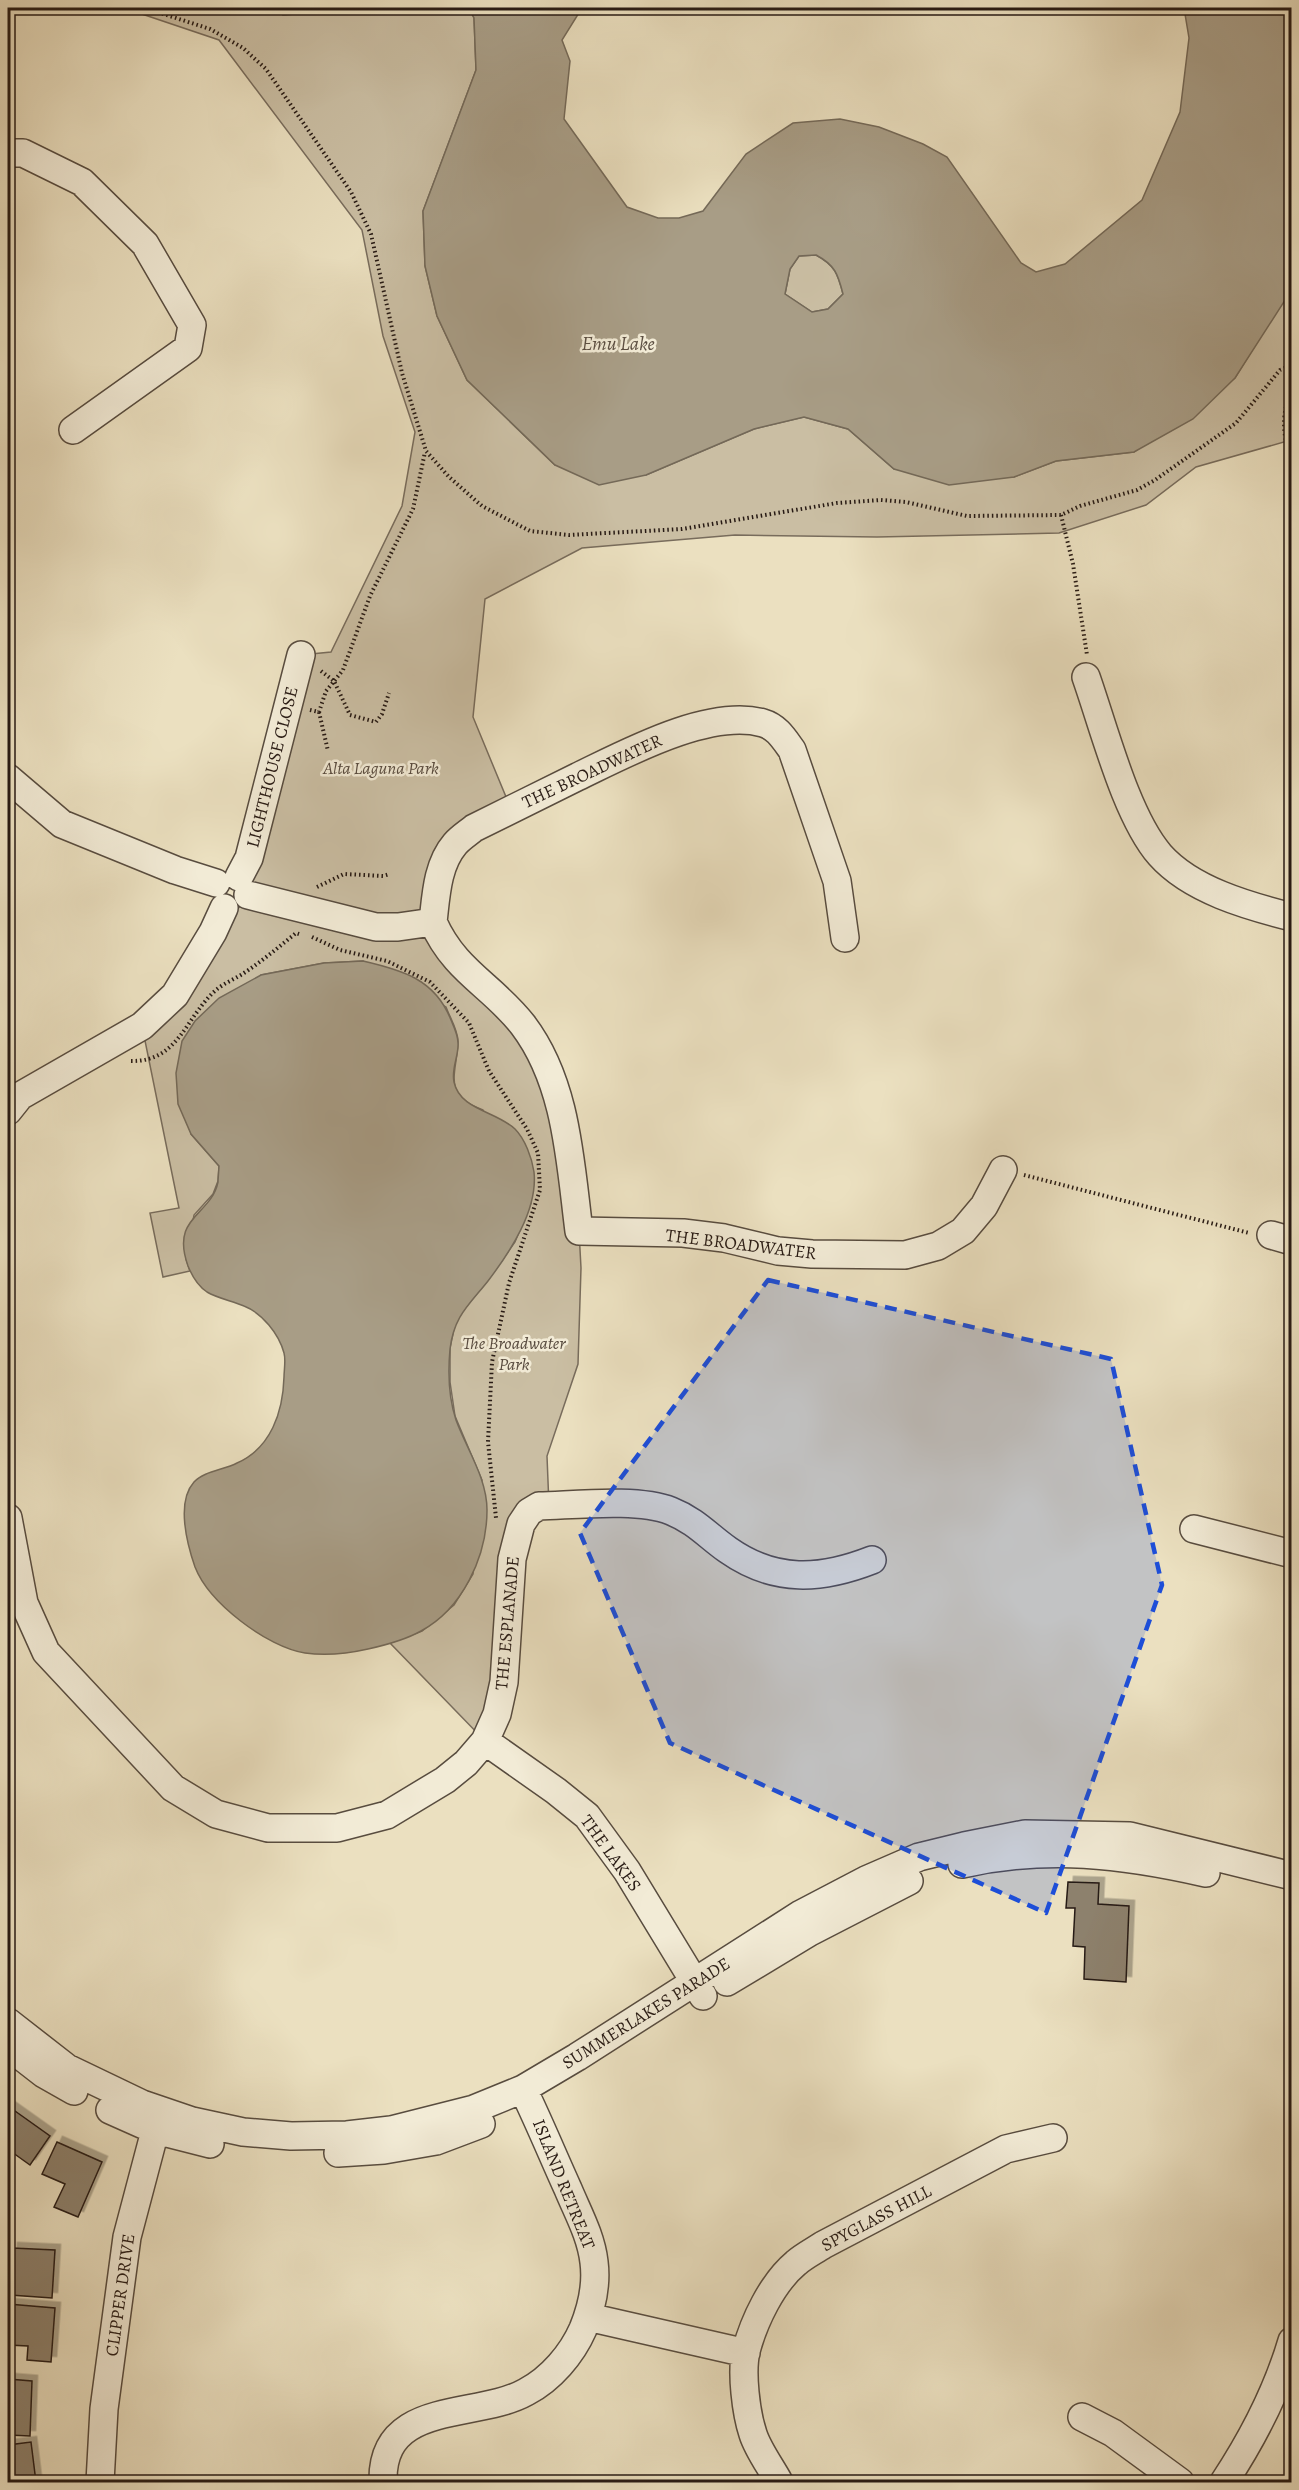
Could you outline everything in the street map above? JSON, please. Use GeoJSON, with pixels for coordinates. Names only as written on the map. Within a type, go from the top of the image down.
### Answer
{"type":"FeatureCollection","features":[{"type":"Feature","properties":{"kind":"street"},"geometry":{"type":"LineString","coordinates":[[8,153],[23,153],[82,182],[145,244],[192,325],[188,348],[73,430]]}},
{"type":"Feature","properties":{"kind":"street","name":"LIGHTHOUSE CLOSE"},"geometry":{"type":"LineString","coordinates":[[8,1111],[20,1096],[142,1026],[175,994],[213,932],[249,858],[301,655]]}},
{"type":"Feature","properties":{"kind":"street"},"geometry":{"type":"LineString","coordinates":[[1086,677],[1126,793],[1144,832],[1161,856],[1182,873],[1217,894],[1292,917]]}},
{"type":"Feature","properties":{"kind":"street","name":"THE BROADWATER"},"geometry":{"type":"LineString","coordinates":[[845,938],[837,881],[792,750],[781,734],[765,723],[742,719],[677,732],[644,745],[474,828],[454,844],[442,866],[436,892],[434,922],[442,943],[458,963],[503,1001],[524,1027],[548,1067],[561,1107],[579,1231],[683,1233],[724,1238],[778,1251],[812,1254],[905,1255],[938,1246],[963,1232],[984,1206],[1003,1170]]}},
{"type":"Feature","properties":{"kind":"street"},"geometry":{"type":"LineString","coordinates":[[8,778],[62,824],[305,922],[376,927],[398,927],[434,922]]}},
{"type":"Feature","properties":{"kind":"street","name":"THE ESPLANADE"},"geometry":{"type":"LineString","coordinates":[[8,1518],[24,1604],[46,1652],[173,1788],[216,1814],[268,1828],[337,1828],[387,1815],[445,1780],[466,1763],[485,1741],[497,1714],[504,1682],[512,1559],[521,1524],[529,1512],[539,1506],[641,1504],[670,1510],[697,1523],[728,1549],[755,1565],[782,1574],[815,1576],[844,1571],[872,1560]]}},
{"type":"Feature","properties":{"kind":"street"},"geometry":{"type":"LineString","coordinates":[[1194,1529],[1292,1554]]}},
{"type":"Feature","properties":{"kind":"street","name":"THE LAKES"},"geometry":{"type":"LineString","coordinates":[[485,1741],[587,1816],[627,1870],[698,1990]]}},
{"type":"Feature","properties":{"kind":"street","name":"SUMMERLAKES PARADE"},"geometry":{"type":"LineString","coordinates":[[698,1990],[801,1914],[866,1881],[919,1857],[996,1839],[1025,1834],[1130,1836],[1292,1876]]}},
{"type":"Feature","properties":{"kind":"street","name":"SUMMERLAKES PARADE"},"geometry":{"type":"LineString","coordinates":[[8,2046],[44,2074],[99,2104],[158,2121],[291,2136],[347,2135],[391,2130],[527,2096],[698,1990],[889,1890],[933,1871],[988,1858],[1043,1853],[1094,1853],[1146,1859],[1292,1894]]}},
{"type":"Feature","properties":{"kind":"street","name":"SUMMERLAKES PARADE"},"geometry":{"type":"LineString","coordinates":[[8,2022],[68,2068],[109,2090],[158,2121]]}},
{"type":"Feature","properties":{"kind":"street","name":"ISLAND RETREAT"},"geometry":{"type":"LineString","coordinates":[[383,2482],[383,2467],[389,2449],[403,2431],[416,2422],[432,2416],[502,2402],[526,2392],[550,2376],[576,2344],[588,2318],[596,2285],[591,2243],[527,2096]]}},
{"type":"Feature","properties":{"kind":"street","name":"CLIPPER DRIVE"},"geometry":{"type":"LineString","coordinates":[[100,2482],[104,2409],[127,2237],[158,2121]]}},
{"type":"Feature","properties":{"kind":"street","name":"SPYGLASS HILL"},"geometry":{"type":"LineString","coordinates":[[779,2482],[753,2434],[746,2398],[746,2353],[774,2289],[795,2263],[823,2245],[1006,2149],[1053,2138]]}},
{"type":"Feature","properties":{"kind":"street"},"geometry":{"type":"LineString","coordinates":[[588,2318],[746,2353]]}},
{"type":"Feature","properties":{"kind":"street"},"geometry":{"type":"LineString","coordinates":[[1224,2482],[1246,2449],[1276,2386],[1292,2341]]}},
{"type":"Feature","properties":{"kind":"street"},"geometry":{"type":"LineString","coordinates":[[1082,2417],[1113,2433],[1180,2482]]}},
{"type":"Feature","properties":{"kind":"path"},"geometry":{"type":"LineString","coordinates":[[145,8],[210,29],[243,48],[266,69],[351,192],[371,234],[400,364],[426,451],[449,477],[482,506],[530,531],[569,535],[682,529],[837,503],[881,500],[906,502],[967,516],[1061,515],[1080,506],[1137,490],[1155,480],[1236,423],[1280,370],[1292,365]]}},
{"type":"Feature","properties":{"kind":"path"},"geometry":{"type":"LineString","coordinates":[[1292,390],[1284,405],[1282,422],[1292,462]]}},
{"type":"Feature","properties":{"kind":"path"},"geometry":{"type":"LineString","coordinates":[[328,751],[319,712],[326,691],[343,670],[370,596],[413,509],[426,451]]}},
{"type":"Feature","properties":{"kind":"path"},"geometry":{"type":"LineString","coordinates":[[1061,515],[1073,564],[1087,648],[1086,677]]}},
{"type":"Feature","properties":{"kind":"path"},"geometry":{"type":"LineString","coordinates":[[301,655],[334,681],[350,715],[376,722],[382,714],[390,693]]}},
{"type":"Feature","properties":{"kind":"path"},"geometry":{"type":"LineString","coordinates":[[288,704],[319,712]]}},
{"type":"Feature","properties":{"kind":"path"},"geometry":{"type":"LineString","coordinates":[[101,1050],[122,1060],[141,1061],[164,1053],[216,990],[244,973],[296,933],[305,922],[317,886],[344,874],[383,876],[390,873]]}},
{"type":"Feature","properties":{"kind":"path"},"geometry":{"type":"LineString","coordinates":[[309,936],[340,950],[387,961],[430,981],[469,1023],[489,1071],[527,1129],[538,1153],[540,1190],[509,1284],[492,1362],[488,1442],[496,1523]]}},
{"type":"Feature","properties":{"kind":"path"},"geometry":{"type":"LineString","coordinates":[[1003,1170],[1240,1232],[1281,1238]]}},
{"type":"Feature","properties":{"kind":"highlighted area"},"geometry":{"type":"Polygon","coordinates":[[[768,1280],[1111,1359],[1162,1585],[1046,1913],[670,1743],[580,1533],[768,1280]]]}},
{"type":"Feature","properties":{"kind":"green space","name":"Alta Laguna Park"},"geometry":{"type":"Polygon","coordinates":[[[124,8],[271,8],[283,15],[322,12],[338,8],[469,8],[474,18],[476,70],[423,211],[425,266],[437,316],[467,380],[555,465],[646,475],[754,429],[804,417],[848,429],[894,469],[1014,477],[1056,461],[1134,452],[1235,378],[1291,287],[1291,440],[1196,467],[1146,505],[1059,533],[877,537],[735,535],[582,548],[485,599],[473,717],[511,809],[455,844],[433,922],[548,1067],[579,1231],[581,1268],[578,1364],[547,1456],[549,1506],[529,1512],[485,1741],[390,1643],[422,1631],[454,1605],[473,1574],[482,1480],[455,1416],[450,1382],[450,1348],[456,1319],[515,1242],[531,1203],[483,1110],[470,1104],[457,1091],[454,1075],[458,1039],[446,1007],[363,961],[324,963],[261,975],[191,1134],[219,1166],[218,1181],[213,1194],[194,1215],[186,1259],[190,1271],[163,1277],[150,1213],[179,1208],[142,1026],[232,910],[240,907],[245,901],[301,655],[331,652],[402,506],[415,432],[383,336],[362,230],[219,40],[124,8]]]}},
{"type":"Feature","properties":{"kind":"green space"},"geometry":{"type":"Polygon","coordinates":[[[816,255],[828,262],[835,271],[843,294],[828,309],[812,312],[785,294],[790,269],[799,256],[816,255]]]}},
{"type":"Feature","properties":{"kind":"water","name":"Emu Lake"},"geometry":{"type":"Polygon","coordinates":[[[469,8],[582,8],[562,40],[570,61],[564,119],[627,207],[658,218],[679,218],[703,211],[746,154],[793,123],[840,119],[879,127],[923,144],[947,157],[1021,263],[1036,272],[1065,264],[1142,200],[1180,112],[1189,38],[1184,8],[1291,8],[1292,287],[1235,378],[1193,419],[1134,452],[1056,461],[1014,477],[949,485],[894,469],[848,429],[804,417],[754,429],[646,475],[599,485],[555,465],[467,380],[437,316],[425,266],[423,211],[476,70],[474,18],[469,8]],[[816,255],[799,256],[790,269],[785,294],[812,312],[828,309],[843,294],[835,271],[828,262],[816,255]]]}},
{"type":"Feature","properties":{"kind":"water"},"geometry":{"type":"Polygon","coordinates":[[[363,961],[391,968],[416,978],[436,995],[444,1006],[457,1037],[458,1048],[453,1077],[458,1091],[463,1099],[507,1123],[519,1133],[532,1161],[534,1186],[532,1201],[521,1230],[496,1270],[459,1319],[450,1349],[450,1385],[454,1412],[480,1475],[487,1510],[482,1546],[469,1580],[449,1609],[436,1621],[415,1634],[402,1640],[360,1651],[313,1654],[290,1649],[274,1642],[241,1621],[213,1595],[202,1581],[189,1547],[184,1512],[189,1490],[194,1482],[203,1475],[232,1465],[249,1456],[267,1438],[278,1416],[281,1403],[285,1359],[282,1346],[263,1319],[251,1309],[207,1292],[201,1287],[188,1266],[184,1237],[188,1226],[214,1193],[218,1182],[219,1166],[191,1134],[178,1104],[176,1073],[182,1041],[195,1021],[219,998],[261,975],[324,963],[363,961]]]}},
{"type":"Feature","properties":{"kind":"building"},"geometry":{"type":"Polygon","coordinates":[[[1068,1882],[1099,1883],[1098,1904],[1129,1906],[1126,1982],[1084,1979],[1085,1947],[1073,1946],[1075,1908],[1066,1908],[1068,1882]]]}},
{"type":"Feature","properties":{"kind":"building"},"geometry":{"type":"Polygon","coordinates":[[[8,2106],[50,2136],[30,2165],[9,2150],[8,2152],[8,2106]]]}},
{"type":"Feature","properties":{"kind":"building"},"geometry":{"type":"Polygon","coordinates":[[[57,2142],[102,2162],[78,2217],[54,2207],[65,2184],[42,2174],[57,2142]]]}},
{"type":"Feature","properties":{"kind":"building"},"geometry":{"type":"Polygon","coordinates":[[[12,2248],[55,2250],[52,2298],[10,2295],[12,2248]]]}},
{"type":"Feature","properties":{"kind":"building"},"geometry":{"type":"Polygon","coordinates":[[[8,2304],[55,2308],[51,2362],[27,2360],[28,2346],[8,2345],[8,2304]]]}},
{"type":"Feature","properties":{"kind":"building"},"geometry":{"type":"Polygon","coordinates":[[[8,2379],[32,2381],[30,2436],[8,2435],[8,2379]]]}},
{"type":"Feature","properties":{"kind":"building"},"geometry":{"type":"Polygon","coordinates":[[[31,2442],[36,2482],[8,2482],[8,2445],[31,2442]]]}},
{"type":"Feature","properties":{"kind":"park label","name":"The Broadwater Park"},"geometry":{"type":"Point","coordinates":[514,1353]}}]}
